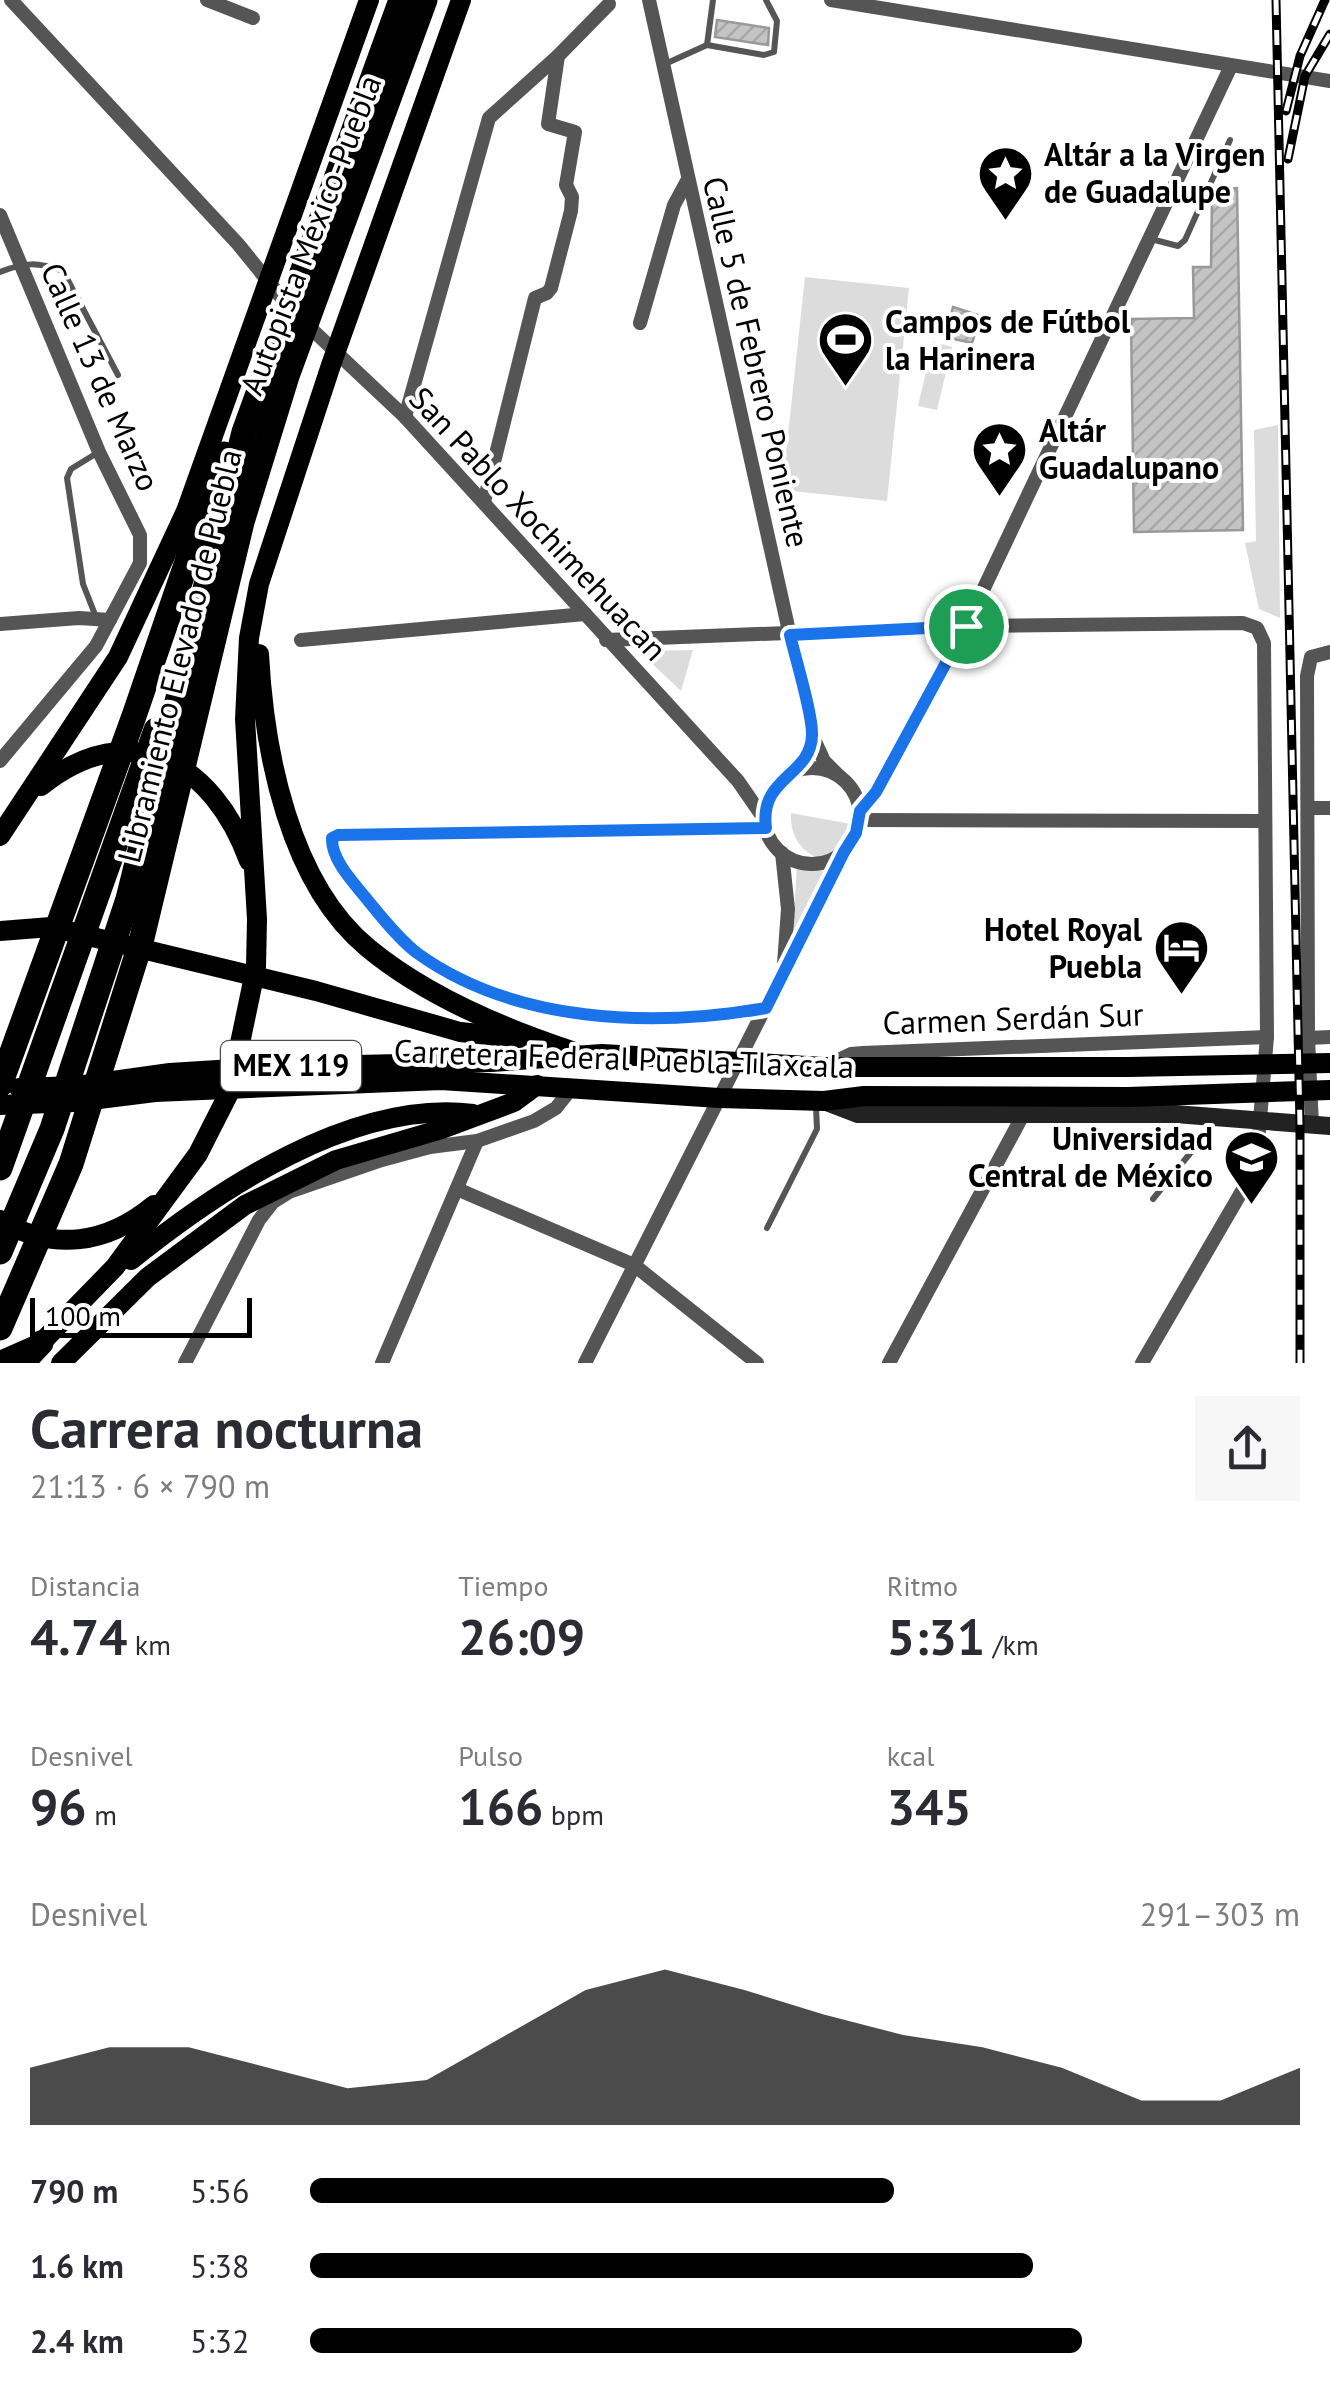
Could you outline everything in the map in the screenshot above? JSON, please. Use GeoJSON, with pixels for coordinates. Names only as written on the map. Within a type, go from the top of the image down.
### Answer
{"type":"FeatureCollection","features":[{"type":"Feature","properties":{"kind":"highway","name":"Autopista México-Puebla"},"geometry":{"type":"LineString","coordinates":[[0,1168],[274,309],[389,0]]}},
{"type":"Feature","properties":{"kind":"highway","name":"Libramiento Elevado de Puebla"},"geometry":{"type":"LineString","coordinates":[[0,1252],[52,1130],[128,899],[244,432],[400,0]]}},
{"type":"Feature","properties":{"kind":"highway","name":"Libramiento Elevado de Puebla"},"geometry":{"type":"LineString","coordinates":[[0,1328],[70,1164],[112,1037],[142,942],[242,522],[287,376],[425,0]]}},
{"type":"Feature","properties":{"kind":"highway","name":"Autopista México-Puebla"},"geometry":{"type":"LineString","coordinates":[[0,1087],[146,719],[308,338],[434,0]]}},
{"type":"Feature","properties":{"kind":"highway"},"geometry":{"type":"LineString","coordinates":[[22,1363],[41,1343]]}},
{"type":"Feature","properties":{"kind":"main road"},"geometry":{"type":"LineString","coordinates":[[0,836],[118,657],[186,511],[274,309],[278,248],[369,0]]}},
{"type":"Feature","properties":{"kind":"main road"},"geometry":{"type":"LineString","coordinates":[[0,1360],[41,1343],[91,1293],[141,1234],[219,1119],[240,1054],[256,968],[256,888],[245,719],[249,638],[259,584],[331,365],[461,0]]}},
{"type":"Feature","properties":{"kind":"main road"},"geometry":{"type":"LineString","coordinates":[[259,584],[259,656],[270,756],[293,834],[314,878],[340,916],[367,948],[430,988],[536,1039],[584,1055]]}},
{"type":"Feature","properties":{"kind":"main road"},"geometry":{"type":"LineString","coordinates":[[28,797],[85,758],[108,752],[154,757],[192,774],[214,796],[244,846],[256,888]]}},
{"type":"Feature","properties":{"kind":"main road"},"geometry":{"type":"LineString","coordinates":[[0,931],[51,927],[316,991],[460,1032],[536,1039]]}},
{"type":"Feature","properties":{"kind":"main road","name":"Carretera Federal Puebla-Tlaxcala"},"geometry":{"type":"LineString","coordinates":[[0,1087],[77,1086],[265,1067],[491,1062],[584,1055],[824,1067],[1128,1068],[1330,1063]]}},
{"type":"Feature","properties":{"kind":"main road","name":"Carretera Federal Puebla-Tlaxcala"},"geometry":{"type":"LineString","coordinates":[[0,1105],[74,1102],[154,1092],[441,1080],[820,1101],[864,1096],[1128,1097],[1330,1090]]}},
{"type":"Feature","properties":{"kind":"main road"},"geometry":{"type":"LineString","coordinates":[[61,1363],[148,1277],[245,1205],[336,1160],[442,1129],[514,1102],[536,1085]]}},
{"type":"Feature","properties":{"kind":"main road"},"geometry":{"type":"LineString","coordinates":[[820,1101],[858,1114],[1175,1114],[1321,1126]]}},
{"type":"Feature","properties":{"kind":"main road"},"geometry":{"type":"LineString","coordinates":[[91,1293],[216,1196],[290,1154],[356,1128],[390,1120],[441,1111],[475,1114]]}},
{"type":"Feature","properties":{"kind":"main road"},"geometry":{"type":"LineString","coordinates":[[0,1220],[45,1238],[96,1238],[124,1227],[174,1187]]}},
{"type":"Feature","properties":{"kind":"street","name":"San Pablo Xochimehuacan"},"geometry":{"type":"LineString","coordinates":[[12,0],[238,244],[274,309],[405,417],[738,781],[766,824]]}},
{"type":"Feature","properties":{"kind":"street"},"geometry":{"type":"LineString","coordinates":[[207,0],[253,18]]}},
{"type":"Feature","properties":{"kind":"street","name":"Calle 5 de Febrero Poniente"},"geometry":{"type":"LineString","coordinates":[[649,0],[812,735],[824,761],[840,777]]}},
{"type":"Feature","properties":{"kind":"street"},"geometry":{"type":"LineString","coordinates":[[831,0],[1330,81]]}},
{"type":"Feature","properties":{"kind":"street"},"geometry":{"type":"LineString","coordinates":[[405,417],[489,118],[609,4]]}},
{"type":"Feature","properties":{"kind":"street"},"geometry":{"type":"LineString","coordinates":[[484,502],[535,298],[551,288],[571,210],[572,197],[566,185],[575,132],[548,124],[558,56]]}},
{"type":"Feature","properties":{"kind":"street"},"geometry":{"type":"LineString","coordinates":[[859,816],[876,792],[966,626],[1231,66]]}},
{"type":"Feature","properties":{"kind":"street"},"geometry":{"type":"LineString","coordinates":[[640,323],[674,205],[687,182]]}},
{"type":"Feature","properties":{"kind":"street","name":"Calle 13 de Marzo"},"geometry":{"type":"LineString","coordinates":[[0,215],[99,452],[140,534],[140,563],[103,619]]}},
{"type":"Feature","properties":{"kind":"street"},"geometry":{"type":"LineString","coordinates":[[301,640],[585,614]]}},
{"type":"Feature","properties":{"kind":"street"},"geometry":{"type":"LineString","coordinates":[[0,624],[103,619],[96,646],[0,761]]}},
{"type":"Feature","properties":{"kind":"street"},"geometry":{"type":"LineString","coordinates":[[606,640],[966,626],[1243,623],[1257,628],[1264,643],[1267,1037],[1258,1155],[1249,1179],[1142,1363]]}},
{"type":"Feature","properties":{"kind":"street"},"geometry":{"type":"LineString","coordinates":[[96,646],[118,657]]}},
{"type":"Feature","properties":{"kind":"street"},"geometry":{"type":"LineString","coordinates":[[1321,1126],[1308,1038],[1306,676],[1311,657],[1330,652]]}},
{"type":"Feature","properties":{"kind":"street"},"geometry":{"type":"LineString","coordinates":[[783,975],[788,909],[782,854],[766,824],[766,805],[775,786],[793,772],[807,752],[812,735]]}},
{"type":"Feature","properties":{"kind":"street"},"geometry":{"type":"LineString","coordinates":[[585,1363],[736,1062],[855,837],[859,816],[854,794],[840,777],[817,769],[793,772]]}},
{"type":"Feature","properties":{"kind":"street"},"geometry":{"type":"LineString","coordinates":[[738,781],[760,788],[775,786]]}},
{"type":"Feature","properties":{"kind":"street"},"geometry":{"type":"LineString","coordinates":[[1309,808],[1330,808]]}},
{"type":"Feature","properties":{"kind":"street"},"geometry":{"type":"LineString","coordinates":[[859,816],[1264,821]]}},
{"type":"Feature","properties":{"kind":"street"},"geometry":{"type":"LineString","coordinates":[[766,824],[332,838],[332,848],[342,867],[414,950],[442,969],[492,993],[546,1008],[641,1017],[709,1016],[766,1008]]}},
{"type":"Feature","properties":{"kind":"street"},"geometry":{"type":"LineString","coordinates":[[782,854],[813,864],[832,860],[844,852]]}},
{"type":"Feature","properties":{"kind":"street","name":"Carmen Serdán Sur"},"geometry":{"type":"LineString","coordinates":[[824,1067],[851,1054],[863,1053],[1267,1037]]}},
{"type":"Feature","properties":{"kind":"street"},"geometry":{"type":"LineString","coordinates":[[1308,1038],[1330,1037]]}},
{"type":"Feature","properties":{"kind":"street"},"geometry":{"type":"LineString","coordinates":[[185,1363],[259,1220],[273,1202],[289,1192],[382,1160],[430,1147],[477,1142],[534,1121],[556,1108],[572,1088]]}},
{"type":"Feature","properties":{"kind":"street"},"geometry":{"type":"LineString","coordinates":[[889,1363],[1023,1115]]}},
{"type":"Feature","properties":{"kind":"street"},"geometry":{"type":"LineString","coordinates":[[382,1363],[477,1142]]}},
{"type":"Feature","properties":{"kind":"street"},"geometry":{"type":"LineString","coordinates":[[457,1189],[634,1266],[757,1363]]}},
{"type":"Feature","properties":{"kind":"lane"},"geometry":{"type":"LineString","coordinates":[[707,45],[713,0]]}},
{"type":"Feature","properties":{"kind":"lane"},"geometry":{"type":"LineString","coordinates":[[664,64],[707,45],[764,55],[774,52],[777,21],[766,0]]}},
{"type":"Feature","properties":{"kind":"lane"},"geometry":{"type":"LineString","coordinates":[[1150,239],[1178,246],[1184,240],[1230,140]]}},
{"type":"Feature","properties":{"kind":"lane"},"geometry":{"type":"LineString","coordinates":[[0,272],[38,262],[63,271],[118,375]]}},
{"type":"Feature","properties":{"kind":"lane"},"geometry":{"type":"LineString","coordinates":[[99,452],[71,469],[68,478],[83,584],[103,619]]}},
{"type":"Feature","properties":{"kind":"lane"},"geometry":{"type":"LineString","coordinates":[[767,1228],[816,1130],[820,1101]]}},
{"type":"Feature","properties":{"kind":"lane"},"geometry":{"type":"LineString","coordinates":[[1153,1200],[1205,1135],[1211,1118]]}},
{"type":"Feature","properties":{"kind":"shaded area","name":"Campos de Fútbol la Harinera"},"geometry":{"type":"Polygon","coordinates":[[[805,277],[909,288],[887,501],[782,490],[805,277]]]}},
{"type":"Feature","properties":{"kind":"shaded area"},"geometry":{"type":"Polygon","coordinates":[[[933,342],[952,347],[937,410],[918,406],[933,342]]]}},
{"type":"Feature","properties":{"kind":"shaded area"},"geometry":{"type":"Polygon","coordinates":[[[1278,425],[1280,618],[1259,609],[1245,543],[1256,541],[1254,430],[1278,425]]]}},
{"type":"Feature","properties":{"kind":"shaded area"},"geometry":{"type":"Polygon","coordinates":[[[693,650],[681,691],[642,654],[646,651],[693,650]]]}},
{"type":"Feature","properties":{"kind":"shaded area"},"geometry":{"type":"Polygon","coordinates":[[[791,813],[856,825],[845,847],[824,860],[799,843],[792,829],[791,813]]]}},
{"type":"Feature","properties":{"kind":"shaded area"},"geometry":{"type":"Polygon","coordinates":[[[797,864],[831,874],[802,930],[793,927],[797,864]]]}},
{"type":"Feature","properties":{"kind":"building"},"geometry":{"type":"Polygon","coordinates":[[[717,20],[769,28],[768,45],[715,37],[717,20]]]}},
{"type":"Feature","properties":{"kind":"building"},"geometry":{"type":"Polygon","coordinates":[[[1237,188],[1243,530],[1134,532],[1131,319],[1194,318],[1193,267],[1211,267],[1212,196],[1215,190],[1237,188]]]}},
{"type":"Feature","properties":{"kind":"building"},"geometry":{"type":"Polygon","coordinates":[[[953,307],[981,316],[972,343],[945,337],[953,307]]]}},
{"type":"Feature","properties":{"kind":"railway"},"geometry":{"type":"LineString","coordinates":[[1276,0],[1300,1125],[1300,1363]]}},
{"type":"Feature","properties":{"kind":"railway"},"geometry":{"type":"LineString","coordinates":[[1286,111],[1300,56],[1325,0]]}},
{"type":"Feature","properties":{"kind":"railway"},"geometry":{"type":"LineString","coordinates":[[1288,159],[1305,76],[1330,34]]}},
{"type":"Feature","properties":{"kind":"place","name":"Altár a la Virgen de Guadalupe"},"geometry":{"type":"Point","coordinates":[1005,222]}},
{"type":"Feature","properties":{"kind":"place","name":"Campos de Fútbol la Harinera"},"geometry":{"type":"Point","coordinates":[846,389]}},
{"type":"Feature","properties":{"kind":"place","name":"Altár Guadalupano"},"geometry":{"type":"Point","coordinates":[1000,498]}},
{"type":"Feature","properties":{"kind":"place","name":"Hotel Royal Puebla"},"geometry":{"type":"Point","coordinates":[1181,997]}},
{"type":"Feature","properties":{"kind":"place","name":"Universidad Central de México"},"geometry":{"type":"Point","coordinates":[1252,1206]}},
{"type":"Feature","properties":{"kind":"route"},"geometry":{"type":"LineString","coordinates":[[966,626],[876,792],[860,811],[855,837],[766,1008],[671,1018],[602,1015],[546,1008],[492,993],[442,969],[414,950],[359,889],[332,848],[332,838],[338,835],[766,828],[764,815],[770,795],[802,760],[812,735],[790,635],[966,626]]}}]}
